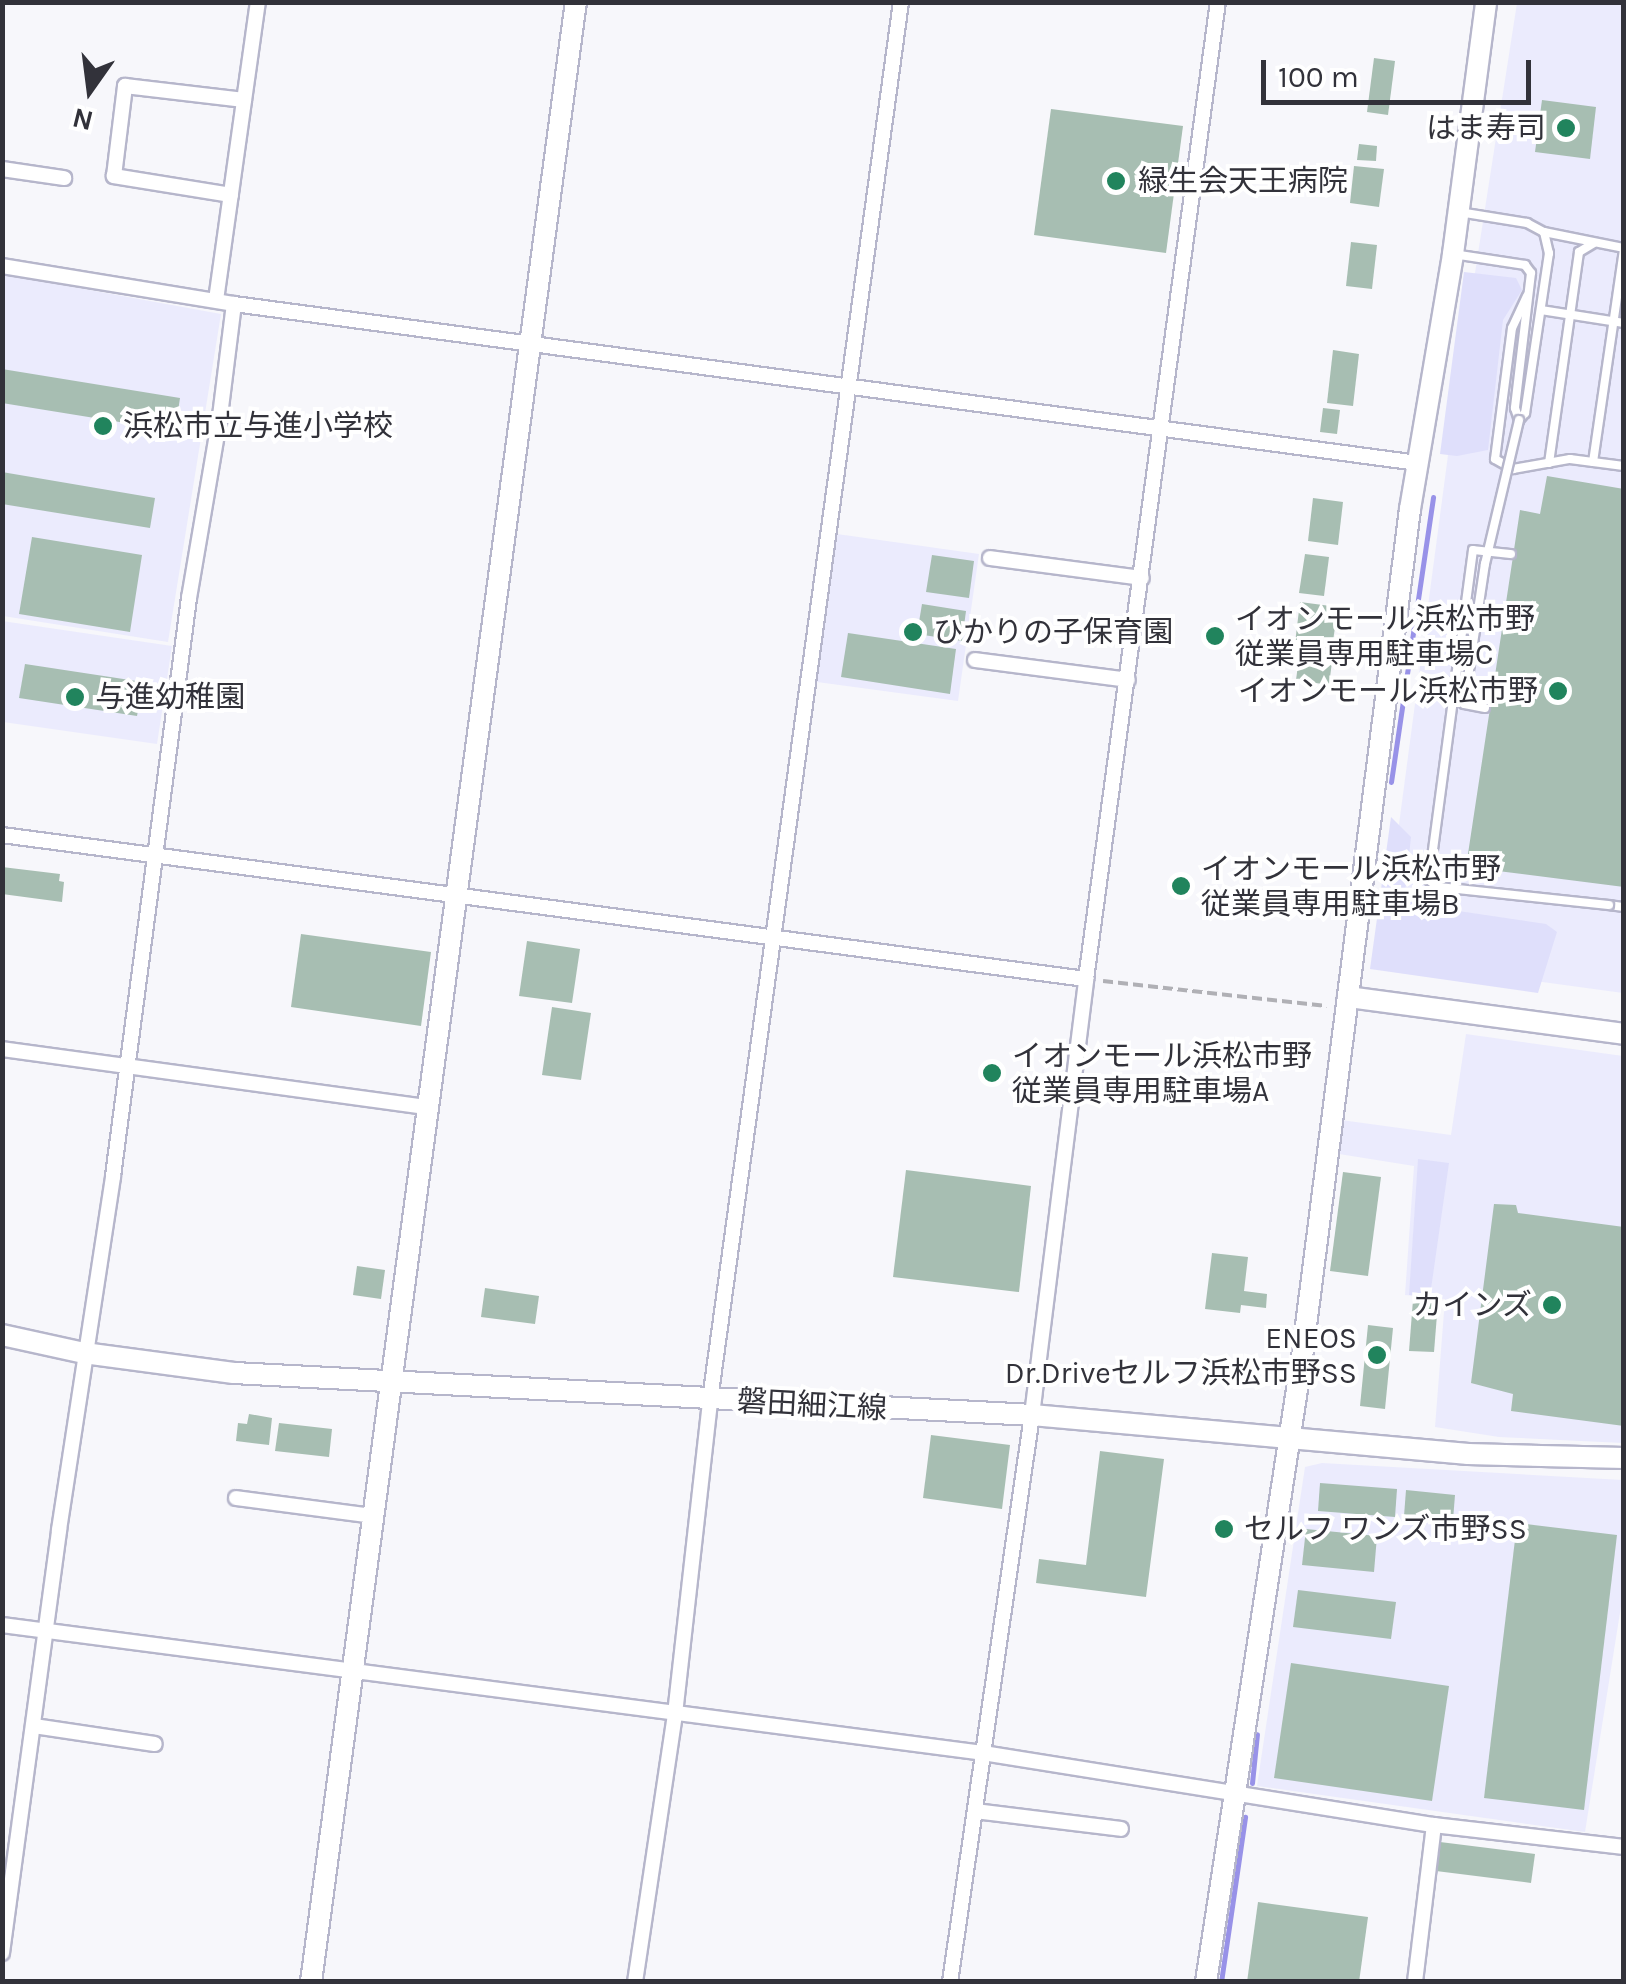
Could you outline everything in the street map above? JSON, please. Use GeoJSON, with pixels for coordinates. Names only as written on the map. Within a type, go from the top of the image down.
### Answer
{"type":"FeatureCollection","features":[{"type":"Feature","properties":{"kind":"street"},"geometry":{"type":"LineString","coordinates":[[216,300],[258,2]]}},
{"type":"Feature","properties":{"kind":"street"},"geometry":{"type":"LineString","coordinates":[[311,1982],[576,2]]}},
{"type":"Feature","properties":{"kind":"street"},"geometry":{"type":"LineString","coordinates":[[635,1982],[675,1714],[710,1400],[901,2]]}},
{"type":"Feature","properties":{"kind":"street"},"geometry":{"type":"LineString","coordinates":[[950,1982],[1032,1415],[1086,979],[1218,2]]}},
{"type":"Feature","properties":{"kind":"street"},"geometry":{"type":"LineString","coordinates":[[1206,1982],[1290,1437],[1418,462],[1454,254],[1486,2]]}},
{"type":"Feature","properties":{"kind":"street"},"geometry":{"type":"LineString","coordinates":[[231,195],[114,176],[125,86],[244,100]]}},
{"type":"Feature","properties":{"kind":"street"},"geometry":{"type":"LineString","coordinates":[[2,170],[64,178]]}},
{"type":"Feature","properties":{"kind":"street"},"geometry":{"type":"LineString","coordinates":[[2,266],[234,304],[1418,462]]}},
{"type":"Feature","properties":{"kind":"street"},"geometry":{"type":"LineString","coordinates":[[2,1953],[234,304]]}},
{"type":"Feature","properties":{"kind":"street"},"geometry":{"type":"LineString","coordinates":[[990,558],[1142,578]]}},
{"type":"Feature","properties":{"kind":"street"},"geometry":{"type":"LineString","coordinates":[[976,660],[1128,680]]}},
{"type":"Feature","properties":{"kind":"street"},"geometry":{"type":"LineString","coordinates":[[2,835],[1086,979]]}},
{"type":"Feature","properties":{"kind":"street"},"geometry":{"type":"LineString","coordinates":[[1347,1003],[1624,1034]]}},
{"type":"Feature","properties":{"kind":"street"},"geometry":{"type":"LineString","coordinates":[[2,1050],[428,1107]]}},
{"type":"Feature","properties":{"kind":"street","name":"磐田細江線"},"geometry":{"type":"LineString","coordinates":[[2,1335],[84,1354],[234,1373],[1032,1415],[1468,1454],[1624,1458]]}},
{"type":"Feature","properties":{"kind":"street"},"geometry":{"type":"LineString","coordinates":[[236,1498],[374,1516]]}},
{"type":"Feature","properties":{"kind":"street"},"geometry":{"type":"LineString","coordinates":[[2,1624],[983,1753],[1434,1825],[1624,1848]]}},
{"type":"Feature","properties":{"kind":"street"},"geometry":{"type":"LineString","coordinates":[[34,1726],[155,1744]]}},
{"type":"Feature","properties":{"kind":"street"},"geometry":{"type":"LineString","coordinates":[[975,1811],[1120,1829]]}},
{"type":"Feature","properties":{"kind":"street"},"geometry":{"type":"LineString","coordinates":[[1415,1982],[1434,1825]]}},
{"type":"Feature","properties":{"kind":"lane"},"geometry":{"type":"LineString","coordinates":[[1459,212],[1527,223],[1544,232],[1624,248],[1594,462]]}},
{"type":"Feature","properties":{"kind":"lane"},"geometry":{"type":"LineString","coordinates":[[1485,708],[1464,704],[1485,564],[1519,420],[1525,414],[1548,253],[1544,232]]}},
{"type":"Feature","properties":{"kind":"lane"},"geometry":{"type":"LineString","coordinates":[[1550,463],[1579,252],[1594,244]]}},
{"type":"Feature","properties":{"kind":"lane"},"geometry":{"type":"LineString","coordinates":[[1454,254],[1525,265],[1531,273],[1515,408],[1519,420]]}},
{"type":"Feature","properties":{"kind":"lane"},"geometry":{"type":"LineString","coordinates":[[1527,296],[1512,328],[1495,459],[1514,469],[1570,458],[1624,466]]}},
{"type":"Feature","properties":{"kind":"lane"},"geometry":{"type":"LineString","coordinates":[[1541,310],[1624,323]]}},
{"type":"Feature","properties":{"kind":"lane"},"geometry":{"type":"LineString","coordinates":[[1511,554],[1473,550],[1429,880],[1438,887],[1624,907]]}},
{"type":"Feature","properties":{"kind":"path"},"geometry":{"type":"LineString","coordinates":[[1086,979],[1347,1003]]}},
{"type":"Feature","properties":{"kind":"shaded area"},"geometry":{"type":"Polygon","coordinates":[[[1517,3],[1623,3],[1623,993],[1381,960],[1456,395],[1517,3]]]}},
{"type":"Feature","properties":{"kind":"shaded area"},"geometry":{"type":"Polygon","coordinates":[[[1464,272],[1516,278],[1522,290],[1503,320],[1488,450],[1457,456],[1440,454],[1464,272]]]}},
{"type":"Feature","properties":{"kind":"shaded area","name":"浜松市立与進小学校"},"geometry":{"type":"Polygon","coordinates":[[[2,274],[221,314],[168,642],[3,616],[2,274]]]}},
{"type":"Feature","properties":{"kind":"shaded area"},"geometry":{"type":"Polygon","coordinates":[[[837,534],[979,554],[958,701],[817,682],[837,534]]]}},
{"type":"Feature","properties":{"kind":"shaded area"},"geometry":{"type":"Polygon","coordinates":[[[2,621],[172,646],[157,744],[3,722],[2,621]]]}},
{"type":"Feature","properties":{"kind":"shaded area"},"geometry":{"type":"Polygon","coordinates":[[[1391,817],[1411,837],[1405,892],[1418,905],[1546,924],[1557,932],[1538,993],[1370,969],[1391,817]]]}},
{"type":"Feature","properties":{"kind":"shaded area"},"geometry":{"type":"Polygon","coordinates":[[[1466,1034],[1623,1056],[1623,1443],[1499,1437],[1435,1427],[1445,1299],[1405,1295],[1414,1166],[1339,1154],[1341,1120],[1451,1135],[1466,1034]]]}},
{"type":"Feature","properties":{"kind":"shaded area"},"geometry":{"type":"Polygon","coordinates":[[[1418,1159],[1449,1163],[1430,1296],[1409,1295],[1418,1159]]]}},
{"type":"Feature","properties":{"kind":"shaded area"},"geometry":{"type":"Polygon","coordinates":[[[1322,1463],[1623,1480],[1623,1594],[1585,1832],[1257,1786],[1305,1467],[1322,1463]]]}},
{"type":"Feature","properties":{"kind":"building"},"geometry":{"type":"Polygon","coordinates":[[[1374,58],[1395,61],[1388,115],[1367,112],[1374,58]]]}},
{"type":"Feature","properties":{"kind":"building"},"geometry":{"type":"Polygon","coordinates":[[[1542,100],[1596,107],[1590,159],[1535,152],[1542,100]]]}},
{"type":"Feature","properties":{"kind":"building"},"geometry":{"type":"Polygon","coordinates":[[[1051,109],[1183,126],[1166,253],[1034,235],[1051,109]]]}},
{"type":"Feature","properties":{"kind":"building"},"geometry":{"type":"Polygon","coordinates":[[[1359,144],[1377,146],[1376,161],[1357,160],[1359,144]]]}},
{"type":"Feature","properties":{"kind":"building"},"geometry":{"type":"Polygon","coordinates":[[[1354,166],[1384,169],[1379,207],[1350,203],[1354,166]]]}},
{"type":"Feature","properties":{"kind":"building"},"geometry":{"type":"Polygon","coordinates":[[[1351,242],[1377,245],[1372,289],[1346,286],[1351,242]]]}},
{"type":"Feature","properties":{"kind":"building"},"geometry":{"type":"Polygon","coordinates":[[[1333,350],[1359,354],[1353,406],[1327,403],[1333,350]]]}},
{"type":"Feature","properties":{"kind":"building"},"geometry":{"type":"Polygon","coordinates":[[[2,369],[180,398],[175,431],[2,403],[2,369]]]}},
{"type":"Feature","properties":{"kind":"building"},"geometry":{"type":"Polygon","coordinates":[[[1323,408],[1340,410],[1337,434],[1320,432],[1323,408]]]}},
{"type":"Feature","properties":{"kind":"building"},"geometry":{"type":"Polygon","coordinates":[[[2,472],[155,498],[150,528],[2,504],[2,472]]]}},
{"type":"Feature","properties":{"kind":"building","name":"イオンモール浜松市野"},"geometry":{"type":"Polygon","coordinates":[[[1547,476],[1624,489],[1624,887],[1466,867],[1520,510],[1540,514],[1547,476]]]}},
{"type":"Feature","properties":{"kind":"building"},"geometry":{"type":"Polygon","coordinates":[[[1313,498],[1343,502],[1338,545],[1308,541],[1313,498]]]}},
{"type":"Feature","properties":{"kind":"building"},"geometry":{"type":"Polygon","coordinates":[[[32,537],[142,555],[130,632],[19,614],[32,537]]]}},
{"type":"Feature","properties":{"kind":"building"},"geometry":{"type":"Polygon","coordinates":[[[1305,554],[1329,557],[1324,596],[1299,593],[1305,554]]]}},
{"type":"Feature","properties":{"kind":"building"},"geometry":{"type":"Polygon","coordinates":[[[932,555],[974,561],[969,598],[926,592],[932,555]]]}},
{"type":"Feature","properties":{"kind":"building"},"geometry":{"type":"Polygon","coordinates":[[[1300,602],[1338,607],[1332,648],[1295,643],[1300,602]]]}},
{"type":"Feature","properties":{"kind":"building"},"geometry":{"type":"Polygon","coordinates":[[[922,604],[966,611],[962,641],[917,634],[922,604]]]}},
{"type":"Feature","properties":{"kind":"building"},"geometry":{"type":"Polygon","coordinates":[[[848,633],[956,649],[950,694],[841,677],[848,633]]]}},
{"type":"Feature","properties":{"kind":"building"},"geometry":{"type":"Polygon","coordinates":[[[1300,650],[1333,654],[1329,685],[1296,680],[1300,650]]]}},
{"type":"Feature","properties":{"kind":"building"},"geometry":{"type":"Polygon","coordinates":[[[25,664],[143,682],[137,716],[19,698],[25,664]]]}},
{"type":"Feature","properties":{"kind":"building"},"geometry":{"type":"Polygon","coordinates":[[[2,867],[60,874],[59,881],[64,882],[62,902],[2,894],[2,867]]]}},
{"type":"Feature","properties":{"kind":"building"},"geometry":{"type":"Polygon","coordinates":[[[301,934],[431,952],[421,1026],[291,1007],[301,934]]]}},
{"type":"Feature","properties":{"kind":"building"},"geometry":{"type":"Polygon","coordinates":[[[527,941],[580,949],[572,1003],[519,996],[527,941]]]}},
{"type":"Feature","properties":{"kind":"building"},"geometry":{"type":"Polygon","coordinates":[[[552,1007],[591,1013],[581,1080],[542,1075],[552,1007]]]}},
{"type":"Feature","properties":{"kind":"building"},"geometry":{"type":"Polygon","coordinates":[[[906,1170],[1031,1186],[1019,1292],[893,1277],[906,1170]]]}},
{"type":"Feature","properties":{"kind":"building"},"geometry":{"type":"Polygon","coordinates":[[[1343,1172],[1381,1177],[1368,1276],[1330,1271],[1343,1172]]]}},
{"type":"Feature","properties":{"kind":"building","name":"カインズ"},"geometry":{"type":"Polygon","coordinates":[[[1494,1204],[1516,1205],[1518,1213],[1624,1227],[1624,1426],[1511,1411],[1513,1394],[1471,1383],[1494,1204]]]}},
{"type":"Feature","properties":{"kind":"building"},"geometry":{"type":"Polygon","coordinates":[[[1212,1253],[1248,1257],[1244,1291],[1267,1294],[1266,1308],[1241,1305],[1240,1313],[1205,1309],[1212,1253]]]}},
{"type":"Feature","properties":{"kind":"building"},"geometry":{"type":"Polygon","coordinates":[[[357,1266],[385,1270],[381,1299],[353,1295],[357,1266]]]}},
{"type":"Feature","properties":{"kind":"building"},"geometry":{"type":"Polygon","coordinates":[[[485,1288],[539,1296],[535,1324],[481,1317],[485,1288]]]}},
{"type":"Feature","properties":{"kind":"building"},"geometry":{"type":"Polygon","coordinates":[[[1413,1300],[1438,1302],[1434,1352],[1409,1351],[1413,1300]]]}},
{"type":"Feature","properties":{"kind":"building"},"geometry":{"type":"Polygon","coordinates":[[[1368,1325],[1393,1328],[1385,1409],[1360,1406],[1368,1325]]]}},
{"type":"Feature","properties":{"kind":"building"},"geometry":{"type":"Polygon","coordinates":[[[249,1414],[272,1418],[269,1445],[236,1441],[238,1423],[247,1424],[249,1414]]]}},
{"type":"Feature","properties":{"kind":"building"},"geometry":{"type":"Polygon","coordinates":[[[279,1423],[332,1429],[329,1457],[275,1451],[279,1423]]]}},
{"type":"Feature","properties":{"kind":"building"},"geometry":{"type":"Polygon","coordinates":[[[931,1435],[1010,1445],[1002,1509],[923,1498],[931,1435]]]}},
{"type":"Feature","properties":{"kind":"building"},"geometry":{"type":"Polygon","coordinates":[[[1100,1451],[1164,1459],[1146,1597],[1036,1583],[1039,1559],[1086,1565],[1100,1451]]]}},
{"type":"Feature","properties":{"kind":"building"},"geometry":{"type":"Polygon","coordinates":[[[1320,1483],[1397,1489],[1395,1517],[1318,1511],[1320,1483]]]}},
{"type":"Feature","properties":{"kind":"building"},"geometry":{"type":"Polygon","coordinates":[[[1406,1490],[1455,1495],[1453,1520],[1404,1516],[1406,1490]]]}},
{"type":"Feature","properties":{"kind":"building"},"geometry":{"type":"Polygon","coordinates":[[[1517,1523],[1617,1535],[1584,1810],[1484,1798],[1517,1523]]]}},
{"type":"Feature","properties":{"kind":"building"},"geometry":{"type":"Polygon","coordinates":[[[1306,1529],[1377,1536],[1374,1572],[1302,1565],[1306,1529]]]}},
{"type":"Feature","properties":{"kind":"building"},"geometry":{"type":"Polygon","coordinates":[[[1298,1590],[1396,1602],[1391,1639],[1293,1627],[1298,1590]]]}},
{"type":"Feature","properties":{"kind":"building"},"geometry":{"type":"Polygon","coordinates":[[[1291,1663],[1449,1686],[1432,1801],[1274,1778],[1291,1663]]]}},
{"type":"Feature","properties":{"kind":"building"},"geometry":{"type":"Polygon","coordinates":[[[1440,1842],[1535,1854],[1531,1883],[1436,1871],[1440,1842]]]}},
{"type":"Feature","properties":{"kind":"building"},"geometry":{"type":"Polygon","coordinates":[[[1258,1902],[1368,1917],[1359,1982],[1247,1982],[1258,1902]]]}},
{"type":"Feature","properties":{"kind":"waterway"},"geometry":{"type":"LineString","coordinates":[[1391,782],[1433,497]]}},
{"type":"Feature","properties":{"kind":"waterway"},"geometry":{"type":"LineString","coordinates":[[1252,1783],[1257,1734]]}},
{"type":"Feature","properties":{"kind":"waterway"},"geometry":{"type":"LineString","coordinates":[[1221,1982],[1245,1817]]}},
{"type":"Feature","properties":{"kind":"place","name":"はま寿司"},"geometry":{"type":"Point","coordinates":[1566,128]}},
{"type":"Feature","properties":{"kind":"place","name":"緑生会天王病院"},"geometry":{"type":"Point","coordinates":[1116,181]}},
{"type":"Feature","properties":{"kind":"place","name":"浜松市立与進小学校"},"geometry":{"type":"Point","coordinates":[103,426]}},
{"type":"Feature","properties":{"kind":"place","name":"ひかりの子保育園"},"geometry":{"type":"Point","coordinates":[913,632]}},
{"type":"Feature","properties":{"kind":"place","name":"イオンモール浜松市野 従業員専用駐車場C"},"geometry":{"type":"Point","coordinates":[1215,636]}},
{"type":"Feature","properties":{"kind":"place","name":"イオンモール浜松市野"},"geometry":{"type":"Point","coordinates":[1558,691]}},
{"type":"Feature","properties":{"kind":"place","name":"与進幼稚園"},"geometry":{"type":"Point","coordinates":[75,697]}},
{"type":"Feature","properties":{"kind":"place","name":"イオンモール浜松市野 従業員専用駐車場B"},"geometry":{"type":"Point","coordinates":[1181,886]}},
{"type":"Feature","properties":{"kind":"place","name":"イオンモール浜松市野 従業員専用駐車場A"},"geometry":{"type":"Point","coordinates":[992,1073]}},
{"type":"Feature","properties":{"kind":"place","name":"カインズ"},"geometry":{"type":"Point","coordinates":[1552,1305]}},
{"type":"Feature","properties":{"kind":"place","name":"ENEOS Dr.Driveセルフ浜松市野SS"},"geometry":{"type":"Point","coordinates":[1377,1355]}},
{"type":"Feature","properties":{"kind":"place","name":"セルフ ワンズ市野SS"},"geometry":{"type":"Point","coordinates":[1224,1529]}}]}
